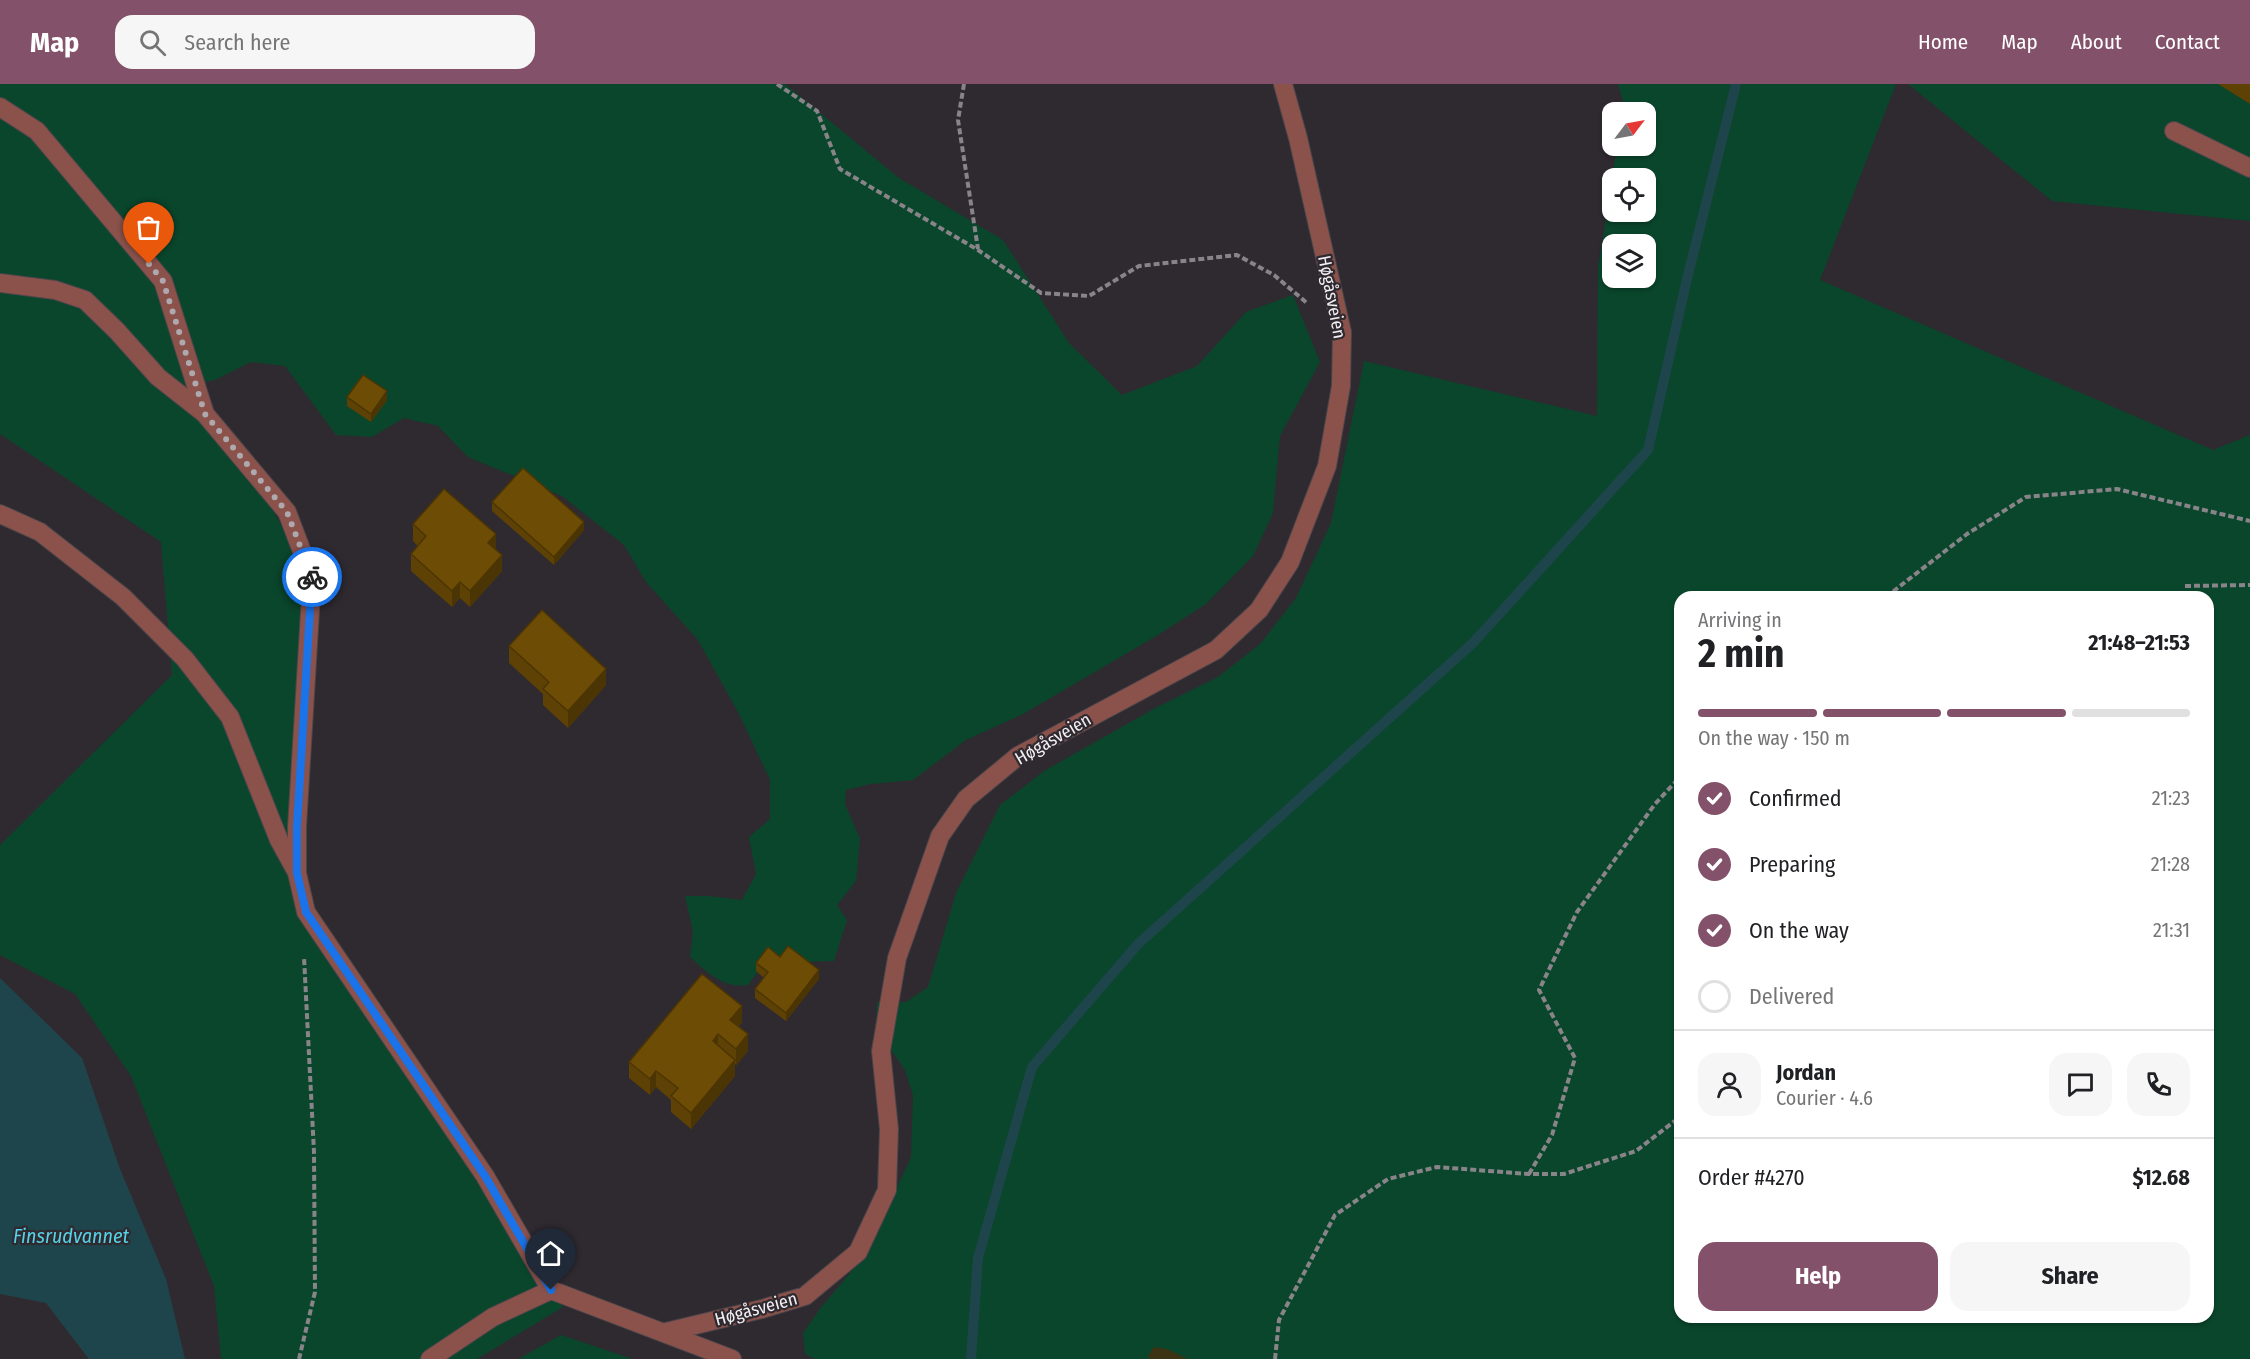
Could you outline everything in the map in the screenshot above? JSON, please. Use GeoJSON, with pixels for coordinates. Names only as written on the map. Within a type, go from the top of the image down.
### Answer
{"type":"FeatureCollection","features":[{"type":"Feature","properties":{"kind":"street","name":"Høgåsveien"},"geometry":{"type":"LineString","coordinates":[[666,1332],[762,1309],[805,1296],[858,1252],[887,1190],[889,1129],[881,1051],[897,958],[940,836],[966,799],[1018,756],[1216,650],[1259,610],[1290,562],[1327,466],[1341,387],[1342,332],[1298,138],[1283,84]]}},
{"type":"Feature","properties":{"kind":"street"},"geometry":{"type":"LineString","coordinates":[[0,107],[37,131],[163,281],[205,414]]}},
{"type":"Feature","properties":{"kind":"street"},"geometry":{"type":"LineString","coordinates":[[2174,131],[2250,168]]}},
{"type":"Feature","properties":{"kind":"street"},"geometry":{"type":"LineString","coordinates":[[0,283],[55,290],[84,300],[117,331],[159,377],[205,414],[287,512],[312,578],[297,827],[297,873],[306,912],[485,1176],[551,1290],[732,1359]]}},
{"type":"Feature","properties":{"kind":"street"},"geometry":{"type":"LineString","coordinates":[[0,514],[40,532],[123,597],[185,659],[230,717],[279,840],[297,873]]}},
{"type":"Feature","properties":{"kind":"street"},"geometry":{"type":"LineString","coordinates":[[430,1359],[493,1317],[551,1290]]}},
{"type":"Feature","properties":{"kind":"path"},"geometry":{"type":"LineString","coordinates":[[777,84],[817,111],[840,169],[978,250],[1041,293],[1089,296],[1139,266],[1237,255],[1274,275],[1308,304]]}},
{"type":"Feature","properties":{"kind":"path"},"geometry":{"type":"LineString","coordinates":[[964,84],[958,120],[978,250]]}},
{"type":"Feature","properties":{"kind":"path"},"geometry":{"type":"LineString","coordinates":[[1894,591],[1967,534],[2026,497],[2117,489],[2250,521]]}},
{"type":"Feature","properties":{"kind":"path"},"geometry":{"type":"LineString","coordinates":[[2185,586],[2250,585]]}},
{"type":"Feature","properties":{"kind":"path"},"geometry":{"type":"LineString","coordinates":[[1529,1174],[1552,1135],[1575,1058],[1539,990],[1577,912],[1655,804],[1674,783]]}},
{"type":"Feature","properties":{"kind":"path"},"geometry":{"type":"LineString","coordinates":[[299,1359],[315,1292],[314,1152],[304,966],[306,912]]}},
{"type":"Feature","properties":{"kind":"path"},"geometry":{"type":"LineString","coordinates":[[1275,1359],[1279,1320],[1335,1215],[1388,1179],[1437,1167],[1529,1174],[1564,1174],[1636,1151],[1674,1122]]}},
{"type":"Feature","properties":{"kind":"green space"},"geometry":{"type":"Polygon","coordinates":[[[0,84],[785,84],[899,178],[1003,240],[1069,343],[1122,395],[1197,366],[1246,312],[1293,295],[1320,362],[1280,436],[1273,513],[1253,556],[1206,604],[1158,635],[1023,714],[966,740],[913,780],[871,784],[846,790],[845,804],[860,839],[856,881],[837,905],[847,920],[834,961],[796,962],[768,958],[748,985],[739,986],[716,978],[690,957],[693,931],[685,896],[742,900],[756,874],[749,837],[770,819],[770,780],[739,714],[698,640],[646,582],[624,545],[562,496],[468,457],[438,426],[404,418],[372,437],[336,435],[285,366],[251,362],[215,380],[167,389],[244,460],[305,567],[304,911],[563,1307],[477,1359],[221,1359],[214,1286],[131,1076],[75,994],[0,955],[0,845],[172,675],[161,542],[0,434],[0,84]]]}},
{"type":"Feature","properties":{"kind":"green space"},"geometry":{"type":"Polygon","coordinates":[[[1618,84],[1896,84],[1820,280],[2213,450],[2250,435],[2250,1359],[815,1359],[805,1354],[803,1333],[822,1306],[867,1253],[911,1157],[913,1096],[905,1070],[876,1028],[877,1002],[906,1002],[928,987],[956,893],[1000,805],[1044,771],[1157,707],[1218,677],[1260,644],[1296,598],[1331,523],[1364,361],[1597,416],[1598,268],[1602,242],[1602,288],[1656,288],[1656,234],[1603,234],[1605,222],[1656,222],[1656,168],[1614,168],[1615,156],[1656,156],[1656,102],[1623,102],[1618,84]]]}},
{"type":"Feature","properties":{"kind":"green space"},"geometry":{"type":"Polygon","coordinates":[[[1908,84],[2250,84],[2250,221],[2052,201],[1908,84]]]}},
{"type":"Feature","properties":{"kind":"green space"},"geometry":{"type":"Polygon","coordinates":[[[561,1335],[633,1359],[518,1359],[561,1335]]]}},
{"type":"Feature","properties":{"kind":"sand"},"geometry":{"type":"Polygon","coordinates":[[[1154,1347],[1167,1349],[1188,1359],[1149,1359],[1148,1356],[1154,1347]]]}},
{"type":"Feature","properties":{"kind":"water","name":"Finsrudvannet"},"geometry":{"type":"Polygon","coordinates":[[[0,978],[82,1058],[120,1169],[166,1279],[185,1359],[89,1359],[46,1303],[0,1294],[0,978]]]}},
{"type":"Feature","properties":{"kind":"building"},"geometry":{"type":"Polygon","coordinates":[[[363,375],[387,391],[371,414],[347,397],[363,375]]]}},
{"type":"Feature","properties":{"kind":"building"},"geometry":{"type":"Polygon","coordinates":[[[523,468],[584,522],[554,557],[492,502],[523,468]]]}},
{"type":"Feature","properties":{"kind":"building"},"geometry":{"type":"Polygon","coordinates":[[[444,489],[496,534],[488,543],[502,555],[470,591],[460,582],[452,591],[411,554],[426,536],[413,524],[444,489]]]}},
{"type":"Feature","properties":{"kind":"building"},"geometry":{"type":"Polygon","coordinates":[[[542,610],[606,669],[568,711],[543,689],[549,682],[509,646],[542,610]]]}},
{"type":"Feature","properties":{"kind":"building"},"geometry":{"type":"Polygon","coordinates":[[[788,946],[819,970],[786,1013],[755,989],[768,972],[756,963],[768,947],[780,957],[788,946]]]}},
{"type":"Feature","properties":{"kind":"building"},"geometry":{"type":"Polygon","coordinates":[[[702,974],[742,1006],[730,1020],[748,1034],[736,1049],[718,1034],[713,1041],[735,1060],[691,1113],[671,1096],[678,1088],[656,1071],[650,1079],[629,1062],[702,974]]]}},
{"type":"Feature","properties":{"kind":"waterway"},"geometry":{"type":"LineString","coordinates":[[971,1359],[978,1258],[1032,1067],[1138,944],[1473,643],[1648,450],[1687,279],[1736,84]]}},
{"type":"Feature","properties":{"kind":"way so far"},"geometry":{"type":"LineString","coordinates":[[149,264],[163,281],[205,414],[287,512],[312,577]]}},
{"type":"Feature","properties":{"kind":"route"},"geometry":{"type":"LineString","coordinates":[[312,577],[297,827],[297,873],[306,912],[485,1176],[551,1290]]}}]}
